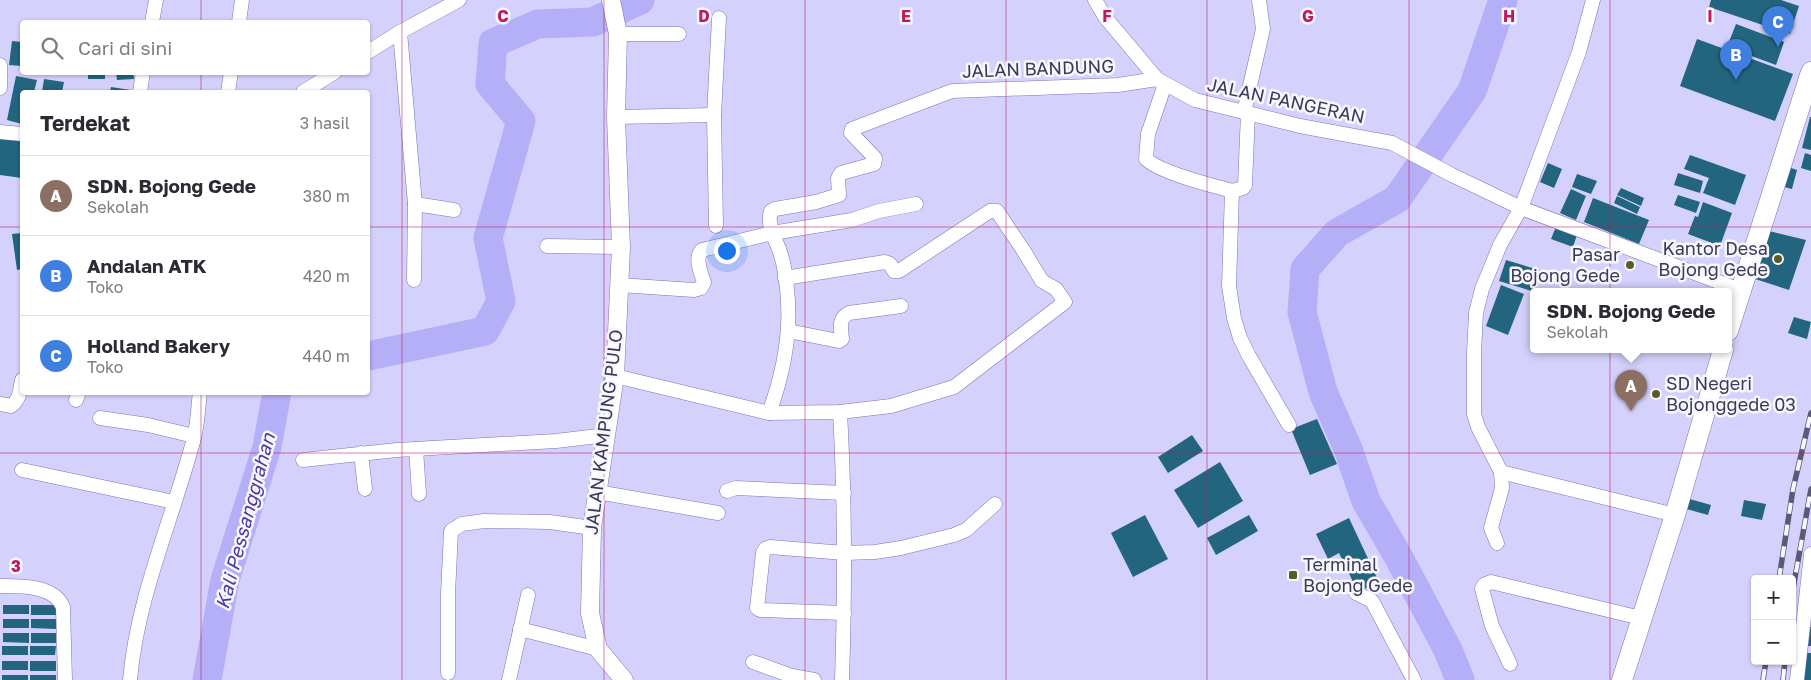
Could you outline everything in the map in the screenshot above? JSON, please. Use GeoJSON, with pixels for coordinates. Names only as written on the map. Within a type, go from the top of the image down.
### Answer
{"type":"FeatureCollection","features":[{"type":"Feature","properties":{"kind":"main road"},"geometry":{"type":"LineString","coordinates":[[1732,317],[1811,72]]}},
{"type":"Feature","properties":{"kind":"main road"},"geometry":{"type":"LineString","coordinates":[[1622,680],[1675,515],[1722,353]]}},
{"type":"Feature","properties":{"kind":"street"},"geometry":{"type":"LineString","coordinates":[[152,20],[156,0]]}},
{"type":"Feature","properties":{"kind":"street"},"geometry":{"type":"LineString","coordinates":[[239,20],[242,0]]}},
{"type":"Feature","properties":{"kind":"street"},"geometry":{"type":"LineString","coordinates":[[370,51],[459,0]]}},
{"type":"Feature","properties":{"kind":"street","name":"JALAN KAMPUNG PULO"},"geometry":{"type":"LineString","coordinates":[[611,0],[618,29],[616,117],[621,248],[615,376],[592,528],[590,613],[598,649],[624,680]]}},
{"type":"Feature","properties":{"kind":"street","name":"JALAN PANGERAN"},"geometry":{"type":"LineString","coordinates":[[1095,0],[1105,17],[1161,82],[1195,100],[1300,126],[1392,143],[1520,208]]}},
{"type":"Feature","properties":{"kind":"street"},"geometry":{"type":"LineString","coordinates":[[1161,82],[1148,134],[1146,159],[1150,163],[1192,180],[1232,190],[1243,188],[1245,185],[1246,113],[1263,29],[1259,0]]}},
{"type":"Feature","properties":{"kind":"street"},"geometry":{"type":"LineString","coordinates":[[1497,543],[1491,528],[1502,488],[1501,472],[1478,427],[1474,414],[1476,313],[1482,289],[1500,245],[1520,208],[1579,52],[1593,0]]}},
{"type":"Feature","properties":{"kind":"street"},"geometry":{"type":"LineString","coordinates":[[716,226],[714,115],[718,18]]}},
{"type":"Feature","properties":{"kind":"street"},"geometry":{"type":"LineString","coordinates":[[618,29],[679,34]]}},
{"type":"Feature","properties":{"kind":"street"},"geometry":{"type":"LineString","coordinates":[[400,32],[415,204],[414,280]]}},
{"type":"Feature","properties":{"kind":"street"},"geometry":{"type":"LineString","coordinates":[[0,65],[0,88]]}},
{"type":"Feature","properties":{"kind":"street"},"geometry":{"type":"LineString","coordinates":[[140,90],[143,75]]}},
{"type":"Feature","properties":{"kind":"street"},"geometry":{"type":"LineString","coordinates":[[228,90],[231,75]]}},
{"type":"Feature","properties":{"kind":"street"},"geometry":{"type":"LineString","coordinates":[[306,90],[330,75]]}},
{"type":"Feature","properties":{"kind":"street","name":"JALAN BANDUNG"},"geometry":{"type":"LineString","coordinates":[[772,233],[771,211],[839,195],[838,178],[841,173],[874,164],[875,158],[851,133],[854,128],[952,91],[1161,82]]}},
{"type":"Feature","properties":{"kind":"street"},"geometry":{"type":"LineString","coordinates":[[616,117],[714,115]]}},
{"type":"Feature","properties":{"kind":"street"},"geometry":{"type":"LineString","coordinates":[[0,132],[20,134]]}},
{"type":"Feature","properties":{"kind":"street"},"geometry":{"type":"LineString","coordinates":[[1232,190],[1229,286],[1234,318],[1246,350],[1288,425]]}},
{"type":"Feature","properties":{"kind":"street"},"geometry":{"type":"LineString","coordinates":[[415,204],[454,210]]}},
{"type":"Feature","properties":{"kind":"street"},"geometry":{"type":"LineString","coordinates":[[619,285],[694,290],[700,288],[704,282],[698,259],[702,250],[772,233],[852,220],[916,204]]}},
{"type":"Feature","properties":{"kind":"street"},"geometry":{"type":"LineString","coordinates":[[1520,208],[1740,290]]}},
{"type":"Feature","properties":{"kind":"street"},"geometry":{"type":"LineString","coordinates":[[615,376],[769,412],[840,412],[891,406],[954,387],[1065,302],[1056,289],[1042,281],[997,211],[990,212],[899,270],[894,270],[890,264],[885,262],[785,278]]}},
{"type":"Feature","properties":{"kind":"street"},"geometry":{"type":"LineString","coordinates":[[769,412],[780,382],[788,331],[788,308],[782,256],[772,233]]}},
{"type":"Feature","properties":{"kind":"street"},"geometry":{"type":"LineString","coordinates":[[547,246],[621,248]]}},
{"type":"Feature","properties":{"kind":"street"},"geometry":{"type":"LineString","coordinates":[[788,331],[838,341],[842,339],[841,320],[843,316],[849,313],[901,306]]}},
{"type":"Feature","properties":{"kind":"street"},"geometry":{"type":"LineString","coordinates":[[0,404],[11,406],[16,403],[20,391]]}},
{"type":"Feature","properties":{"kind":"street"},"geometry":{"type":"LineString","coordinates":[[130,680],[132,656],[140,618],[194,436],[200,395]]}},
{"type":"Feature","properties":{"kind":"street"},"geometry":{"type":"LineString","coordinates":[[840,412],[845,553],[842,680]]}},
{"type":"Feature","properties":{"kind":"street"},"geometry":{"type":"LineString","coordinates":[[100,418],[148,425],[194,436]]}},
{"type":"Feature","properties":{"kind":"street"},"geometry":{"type":"LineString","coordinates":[[303,460],[362,453],[556,441],[607,435]]}},
{"type":"Feature","properties":{"kind":"street"},"geometry":{"type":"LineString","coordinates":[[416,449],[419,494]]}},
{"type":"Feature","properties":{"kind":"street"},"geometry":{"type":"LineString","coordinates":[[362,453],[365,489]]}},
{"type":"Feature","properties":{"kind":"street"},"geometry":{"type":"LineString","coordinates":[[22,470],[174,502]]}},
{"type":"Feature","properties":{"kind":"street"},"geometry":{"type":"LineString","coordinates":[[1501,472],[1675,515]]}},
{"type":"Feature","properties":{"kind":"street"},"geometry":{"type":"LineString","coordinates":[[727,491],[736,488],[844,493]]}},
{"type":"Feature","properties":{"kind":"street"},"geometry":{"type":"LineString","coordinates":[[597,492],[718,513]]}},
{"type":"Feature","properties":{"kind":"street"},"geometry":{"type":"LineString","coordinates":[[844,613],[760,610],[757,608],[765,549],[770,547],[845,553],[875,552],[901,548],[954,536],[966,530],[995,504]]}},
{"type":"Feature","properties":{"kind":"street"},"geometry":{"type":"LineString","coordinates":[[448,673],[448,594],[451,531],[462,524],[484,521],[550,522],[592,528]]}},
{"type":"Feature","properties":{"kind":"street"},"geometry":{"type":"LineString","coordinates":[[1797,680],[1811,554]]}},
{"type":"Feature","properties":{"kind":"street"},"geometry":{"type":"LineString","coordinates":[[1510,664],[1492,626],[1482,589],[1484,585],[1491,582],[1641,618]]}},
{"type":"Feature","properties":{"kind":"street"},"geometry":{"type":"LineString","coordinates":[[0,586],[18,586],[50,592],[60,599],[63,607],[65,680]]}},
{"type":"Feature","properties":{"kind":"street"},"geometry":{"type":"LineString","coordinates":[[1356,593],[1372,601],[1414,680]]}},
{"type":"Feature","properties":{"kind":"street"},"geometry":{"type":"LineString","coordinates":[[509,680],[528,595]]}},
{"type":"Feature","properties":{"kind":"street"},"geometry":{"type":"LineString","coordinates":[[520,629],[598,649]]}},
{"type":"Feature","properties":{"kind":"street"},"geometry":{"type":"LineString","coordinates":[[753,662],[792,676],[814,680]]}},
{"type":"Feature","properties":{"kind":"building"},"geometry":{"type":"Polygon","coordinates":[[[1711,0],[1781,0],[1799,6],[1790,34],[1709,7],[1711,0]]]}},
{"type":"Feature","properties":{"kind":"building"},"geometry":{"type":"Polygon","coordinates":[[[1736,24],[1784,42],[1776,65],[1727,47],[1736,24]]]}},
{"type":"Feature","properties":{"kind":"building"},"geometry":{"type":"Polygon","coordinates":[[[1697,39],[1793,74],[1775,121],[1680,86],[1697,39]]]}},
{"type":"Feature","properties":{"kind":"building"},"geometry":{"type":"Polygon","coordinates":[[[12,41],[20,42],[20,66],[9,65],[12,41]]]}},
{"type":"Feature","properties":{"kind":"building"},"geometry":{"type":"Polygon","coordinates":[[[88,75],[105,75],[105,79],[88,79],[88,75]]]}},
{"type":"Feature","properties":{"kind":"building"},"geometry":{"type":"Polygon","coordinates":[[[116,75],[133,75],[134,79],[117,80],[116,75]]]}},
{"type":"Feature","properties":{"kind":"building"},"geometry":{"type":"Polygon","coordinates":[[[16,76],[37,80],[34,90],[20,90],[20,123],[7,120],[16,76]]]}},
{"type":"Feature","properties":{"kind":"building"},"geometry":{"type":"Polygon","coordinates":[[[44,79],[64,82],[62,90],[42,90],[44,79]]]}},
{"type":"Feature","properties":{"kind":"building"},"geometry":{"type":"Polygon","coordinates":[[[111,87],[130,90],[110,90],[111,87]]]}},
{"type":"Feature","properties":{"kind":"building"},"geometry":{"type":"Polygon","coordinates":[[[1811,117],[1811,150],[1802,148],[1811,117]]]}},
{"type":"Feature","properties":{"kind":"building"},"geometry":{"type":"Polygon","coordinates":[[[0,136],[20,138],[20,178],[0,175],[0,136]]]}},
{"type":"Feature","properties":{"kind":"building"},"geometry":{"type":"Polygon","coordinates":[[[1805,153],[1811,155],[1811,171],[1801,168],[1805,153]]]}},
{"type":"Feature","properties":{"kind":"building"},"geometry":{"type":"Polygon","coordinates":[[[1690,155],[1746,175],[1735,205],[1703,193],[1709,178],[1684,169],[1690,155]]]}},
{"type":"Feature","properties":{"kind":"building"},"geometry":{"type":"Polygon","coordinates":[[[1548,163],[1562,169],[1554,188],[1540,182],[1548,163]]]}},
{"type":"Feature","properties":{"kind":"building"},"geometry":{"type":"Polygon","coordinates":[[[1785,166],[1797,170],[1792,189],[1780,186],[1785,166]]]}},
{"type":"Feature","properties":{"kind":"building"},"geometry":{"type":"Polygon","coordinates":[[[1678,173],[1703,181],[1700,193],[1674,185],[1678,173]]]}},
{"type":"Feature","properties":{"kind":"building"},"geometry":{"type":"Polygon","coordinates":[[[1577,174],[1597,181],[1591,194],[1572,187],[1577,174]]]}},
{"type":"Feature","properties":{"kind":"building"},"geometry":{"type":"Polygon","coordinates":[[[1621,188],[1644,198],[1641,206],[1617,195],[1621,188]]]}},
{"type":"Feature","properties":{"kind":"building"},"geometry":{"type":"Polygon","coordinates":[[[1571,189],[1586,196],[1576,220],[1560,213],[1571,189]]]}},
{"type":"Feature","properties":{"kind":"building"},"geometry":{"type":"Polygon","coordinates":[[[1678,195],[1700,202],[1696,213],[1674,205],[1678,195]]]}},
{"type":"Feature","properties":{"kind":"building"},"geometry":{"type":"Polygon","coordinates":[[[1617,196],[1640,207],[1637,214],[1614,203],[1617,196]]]}},
{"type":"Feature","properties":{"kind":"building"},"geometry":{"type":"Polygon","coordinates":[[[1593,198],[1649,220],[1639,244],[1584,222],[1593,198]]]}},
{"type":"Feature","properties":{"kind":"building"},"geometry":{"type":"Polygon","coordinates":[[[1703,202],[1732,213],[1720,246],[1688,234],[1695,216],[1698,217],[1703,202]]]}},
{"type":"Feature","properties":{"kind":"building"},"geometry":{"type":"Polygon","coordinates":[[[1557,224],[1578,232],[1573,247],[1551,239],[1557,224]]]}},
{"type":"Feature","properties":{"kind":"building","name":"Kantor Desa Bojong Gede"},"geometry":{"type":"Polygon","coordinates":[[[1765,230],[1806,240],[1789,290],[1752,278],[1765,230]]]}},
{"type":"Feature","properties":{"kind":"building"},"geometry":{"type":"Polygon","coordinates":[[[20,233],[20,269],[17,270],[12,234],[20,233]]]}},
{"type":"Feature","properties":{"kind":"building"},"geometry":{"type":"Polygon","coordinates":[[[1506,260],[1542,271],[1536,288],[1530,288],[1530,290],[1499,281],[1506,260]]]}},
{"type":"Feature","properties":{"kind":"building"},"geometry":{"type":"Polygon","coordinates":[[[1501,285],[1524,294],[1508,335],[1486,326],[1501,285]]]}},
{"type":"Feature","properties":{"kind":"building"},"geometry":{"type":"Polygon","coordinates":[[[1794,317],[1811,322],[1807,339],[1788,333],[1794,317]]]}},
{"type":"Feature","properties":{"kind":"building"},"geometry":{"type":"Polygon","coordinates":[[[1317,419],[1337,464],[1310,475],[1291,429],[1317,419]]]}},
{"type":"Feature","properties":{"kind":"building"},"geometry":{"type":"Polygon","coordinates":[[[1192,435],[1203,451],[1168,473],[1158,457],[1192,435]]]}},
{"type":"Feature","properties":{"kind":"building"},"geometry":{"type":"Polygon","coordinates":[[[1220,462],[1243,501],[1198,528],[1174,490],[1220,462]]]}},
{"type":"Feature","properties":{"kind":"building"},"geometry":{"type":"Polygon","coordinates":[[[1686,498],[1711,505],[1708,515],[1683,508],[1686,498]]]}},
{"type":"Feature","properties":{"kind":"building"},"geometry":{"type":"Polygon","coordinates":[[[1744,500],[1766,504],[1762,520],[1741,516],[1744,500]]]}},
{"type":"Feature","properties":{"kind":"building"},"geometry":{"type":"Polygon","coordinates":[[[1145,515],[1168,559],[1133,577],[1111,533],[1145,515]]]}},
{"type":"Feature","properties":{"kind":"building"},"geometry":{"type":"Polygon","coordinates":[[[1249,515],[1258,531],[1216,555],[1207,538],[1249,515]]]}},
{"type":"Feature","properties":{"kind":"building"},"geometry":{"type":"Polygon","coordinates":[[[1349,518],[1379,582],[1358,592],[1339,553],[1328,559],[1316,534],[1349,518]]]}},
{"type":"Feature","properties":{"kind":"building"},"geometry":{"type":"Polygon","coordinates":[[[3,605],[29,605],[29,614],[3,614],[3,605]]]}},
{"type":"Feature","properties":{"kind":"building"},"geometry":{"type":"Polygon","coordinates":[[[31,605],[56,605],[56,615],[31,615],[31,605]]]}},
{"type":"Feature","properties":{"kind":"building"},"geometry":{"type":"Polygon","coordinates":[[[3,619],[29,619],[29,628],[3,628],[3,619]]]}},
{"type":"Feature","properties":{"kind":"building"},"geometry":{"type":"Polygon","coordinates":[[[31,619],[56,619],[56,629],[31,628],[31,619]]]}},
{"type":"Feature","properties":{"kind":"building"},"geometry":{"type":"Polygon","coordinates":[[[1806,627],[1811,627],[1811,646],[1806,646],[1806,627]]]}},
{"type":"Feature","properties":{"kind":"building"},"geometry":{"type":"Polygon","coordinates":[[[3,633],[29,633],[29,643],[3,642],[3,633]]]}},
{"type":"Feature","properties":{"kind":"building"},"geometry":{"type":"Polygon","coordinates":[[[31,633],[56,633],[56,643],[31,643],[31,633]]]}},
{"type":"Feature","properties":{"kind":"building"},"geometry":{"type":"Polygon","coordinates":[[[2,646],[28,646],[28,655],[2,655],[2,646]]]}},
{"type":"Feature","properties":{"kind":"building"},"geometry":{"type":"Polygon","coordinates":[[[30,646],[56,646],[55,655],[30,655],[30,646]]]}},
{"type":"Feature","properties":{"kind":"building"},"geometry":{"type":"Polygon","coordinates":[[[1804,653],[1811,653],[1811,680],[1804,680],[1804,653]]]}},
{"type":"Feature","properties":{"kind":"building"},"geometry":{"type":"Polygon","coordinates":[[[2,661],[28,661],[28,670],[2,670],[2,661]]]}},
{"type":"Feature","properties":{"kind":"building"},"geometry":{"type":"Polygon","coordinates":[[[30,661],[56,661],[56,671],[30,671],[30,661]]]}},
{"type":"Feature","properties":{"kind":"building"},"geometry":{"type":"Polygon","coordinates":[[[2,675],[28,675],[28,680],[2,680],[2,675]]]}},
{"type":"Feature","properties":{"kind":"building"},"geometry":{"type":"Polygon","coordinates":[[[30,675],[56,675],[56,680],[30,680],[30,675]]]}},
{"type":"Feature","properties":{"kind":"waterway","name":"Kali Pessanggrahan"},"geometry":{"type":"LineString","coordinates":[[370,356],[485,331],[501,301],[488,238],[521,121],[490,84],[493,43],[538,24],[593,22],[640,0]]}},
{"type":"Feature","properties":{"kind":"waterway"},"geometry":{"type":"LineString","coordinates":[[1460,680],[1448,650],[1398,556],[1366,501],[1348,449],[1323,392],[1302,312],[1305,269],[1337,233],[1397,199],[1472,91],[1503,0]]}},
{"type":"Feature","properties":{"kind":"waterway","name":"Kali Pessanggrahan"},"geometry":{"type":"LineString","coordinates":[[207,680],[225,580],[267,447],[276,395]]}},
{"type":"Feature","properties":{"kind":"railway"},"geometry":{"type":"LineString","coordinates":[[1780,575],[1793,489],[1811,413]]}},
{"type":"Feature","properties":{"kind":"railway"},"geometry":{"type":"LineString","coordinates":[[1795,575],[1811,489]]}},
{"type":"Feature","properties":{"kind":"railway"},"geometry":{"type":"LineString","coordinates":[[1763,680],[1765,665]]}},
{"type":"Feature","properties":{"kind":"railway"},"geometry":{"type":"LineString","coordinates":[[1783,680],[1785,665]]}},
{"type":"Feature","properties":{"kind":"place","name":"Holland Bakery"},"geometry":{"type":"Point","coordinates":[1778,47]}},
{"type":"Feature","properties":{"kind":"place","name":"Andalan ATK"},"geometry":{"type":"Point","coordinates":[1736,80]}},
{"type":"Feature","properties":{"kind":"place","name":"Kantor Desa Bojong Gede"},"geometry":{"type":"Point","coordinates":[1778,259]}},
{"type":"Feature","properties":{"kind":"place","name":"Pasar Bojong Gede"},"geometry":{"type":"Point","coordinates":[1630,265]}},
{"type":"Feature","properties":{"kind":"place","name":"SD Negeri Bojonggede 03"},"geometry":{"type":"Point","coordinates":[1656,394]}},
{"type":"Feature","properties":{"kind":"place","name":"SDN. Bojong Gede"},"geometry":{"type":"Point","coordinates":[1631,411]}},
{"type":"Feature","properties":{"kind":"place","name":"Terminal Bojong Gede"},"geometry":{"type":"Point","coordinates":[1293,575]}}]}
